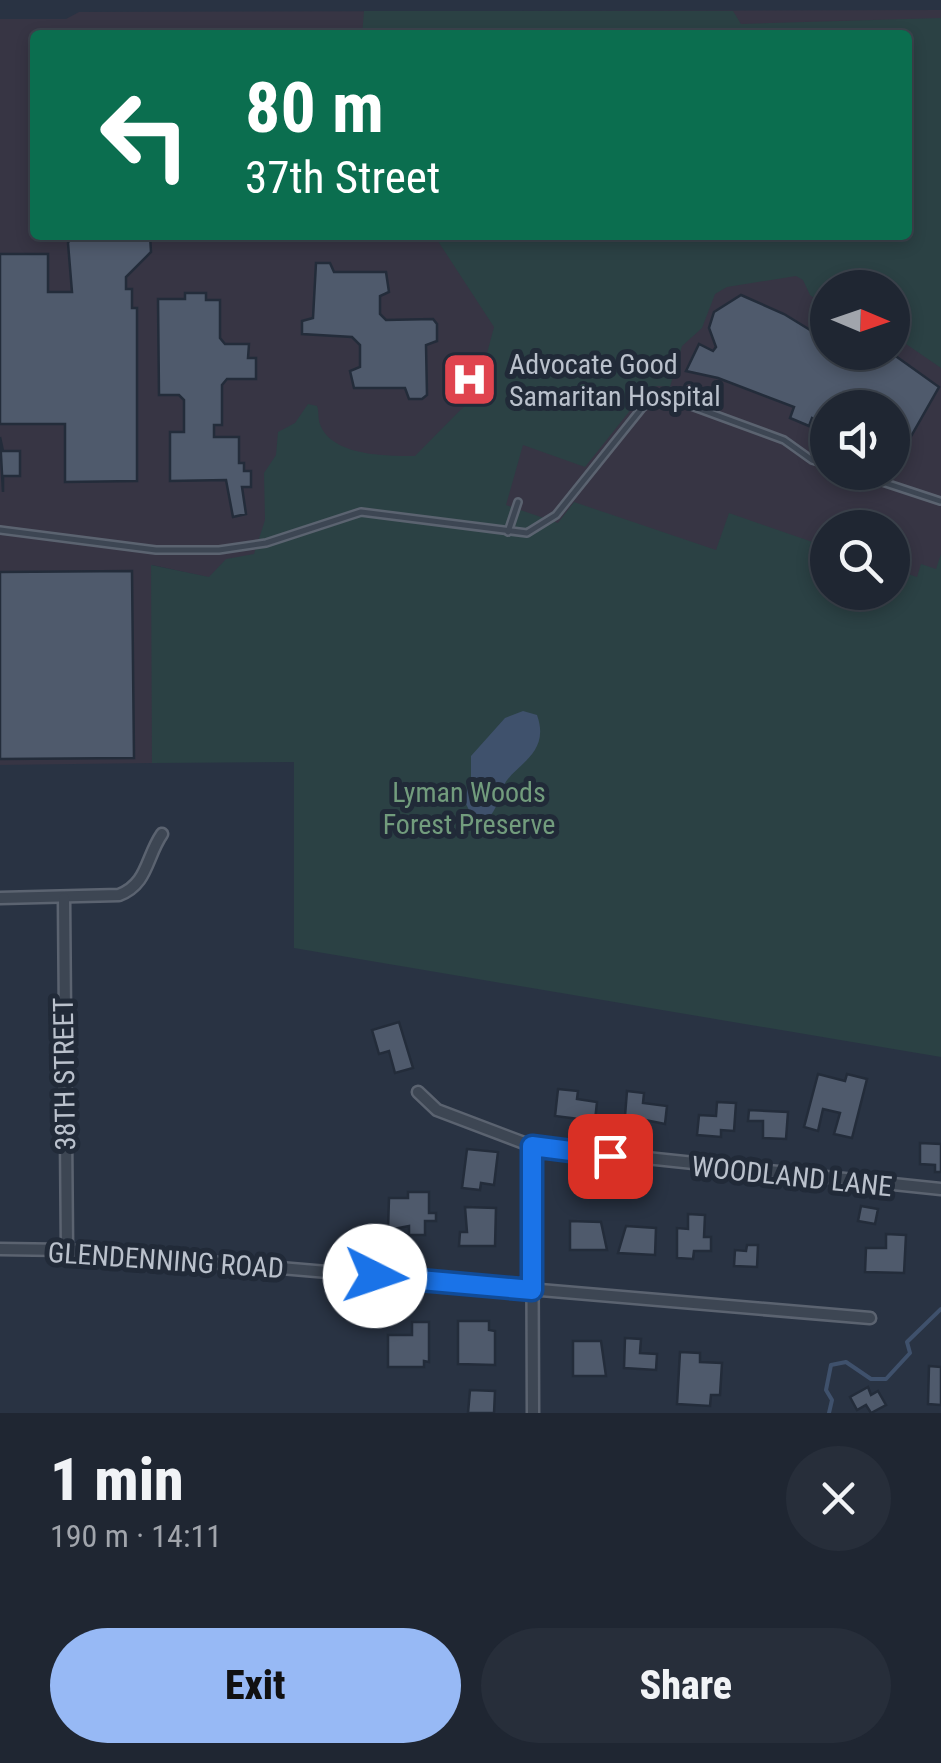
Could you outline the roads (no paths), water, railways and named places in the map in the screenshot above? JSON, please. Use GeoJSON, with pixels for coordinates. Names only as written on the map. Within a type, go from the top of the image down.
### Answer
{"type":"FeatureCollection","features":[{"type":"Feature","properties":{"kind":"street"},"geometry":{"type":"LineString","coordinates":[[0,898],[64,898],[132,890],[140,884],[162,834]]}},
{"type":"Feature","properties":{"kind":"street","name":"38TH STREET"},"geometry":{"type":"LineString","coordinates":[[64,898],[67,1250]]}},
{"type":"Feature","properties":{"kind":"street","name":"WOODLAND LANE"},"geometry":{"type":"LineString","coordinates":[[418,1092],[438,1110],[532,1146],[941,1189]]}},
{"type":"Feature","properties":{"kind":"street"},"geometry":{"type":"LineString","coordinates":[[532,1146],[533,1413]]}},
{"type":"Feature","properties":{"kind":"street","name":"GLENDENNING ROAD"},"geometry":{"type":"LineString","coordinates":[[0,1250],[67,1250],[870,1318]]}},
{"type":"Feature","properties":{"kind":"lane"},"geometry":{"type":"LineString","coordinates":[[0,530],[156,550],[220,550],[266,543],[361,512],[508,532],[538,529],[556,515],[655,397],[681,401],[784,440],[810,459]]}},
{"type":"Feature","properties":{"kind":"lane"},"geometry":{"type":"LineString","coordinates":[[909,490],[940,500]]}},
{"type":"Feature","properties":{"kind":"lane"},"geometry":{"type":"LineString","coordinates":[[508,532],[518,502]]}},
{"type":"Feature","properties":{"kind":"water"},"geometry":{"type":"Polygon","coordinates":[[[523,711],[537,715],[540,728],[536,749],[504,785],[491,815],[472,816],[464,800],[471,778],[471,756],[505,718],[523,711]]]}},
{"type":"Feature","properties":{"kind":"waterway"},"geometry":{"type":"LineString","coordinates":[[829,1413],[832,1400],[826,1390],[831,1365],[846,1362],[871,1379],[886,1379],[910,1353],[907,1342],[941,1309]]}},
{"type":"Feature","properties":{"kind":"place","name":"Advocate Good Samaritan Hospital"},"geometry":{"type":"Point","coordinates":[470,380]}},
{"type":"Feature","properties":{"kind":"park label","name":"Lyman Woods Forest Preserve"},"geometry":{"type":"Point","coordinates":[469,808]}}]}
